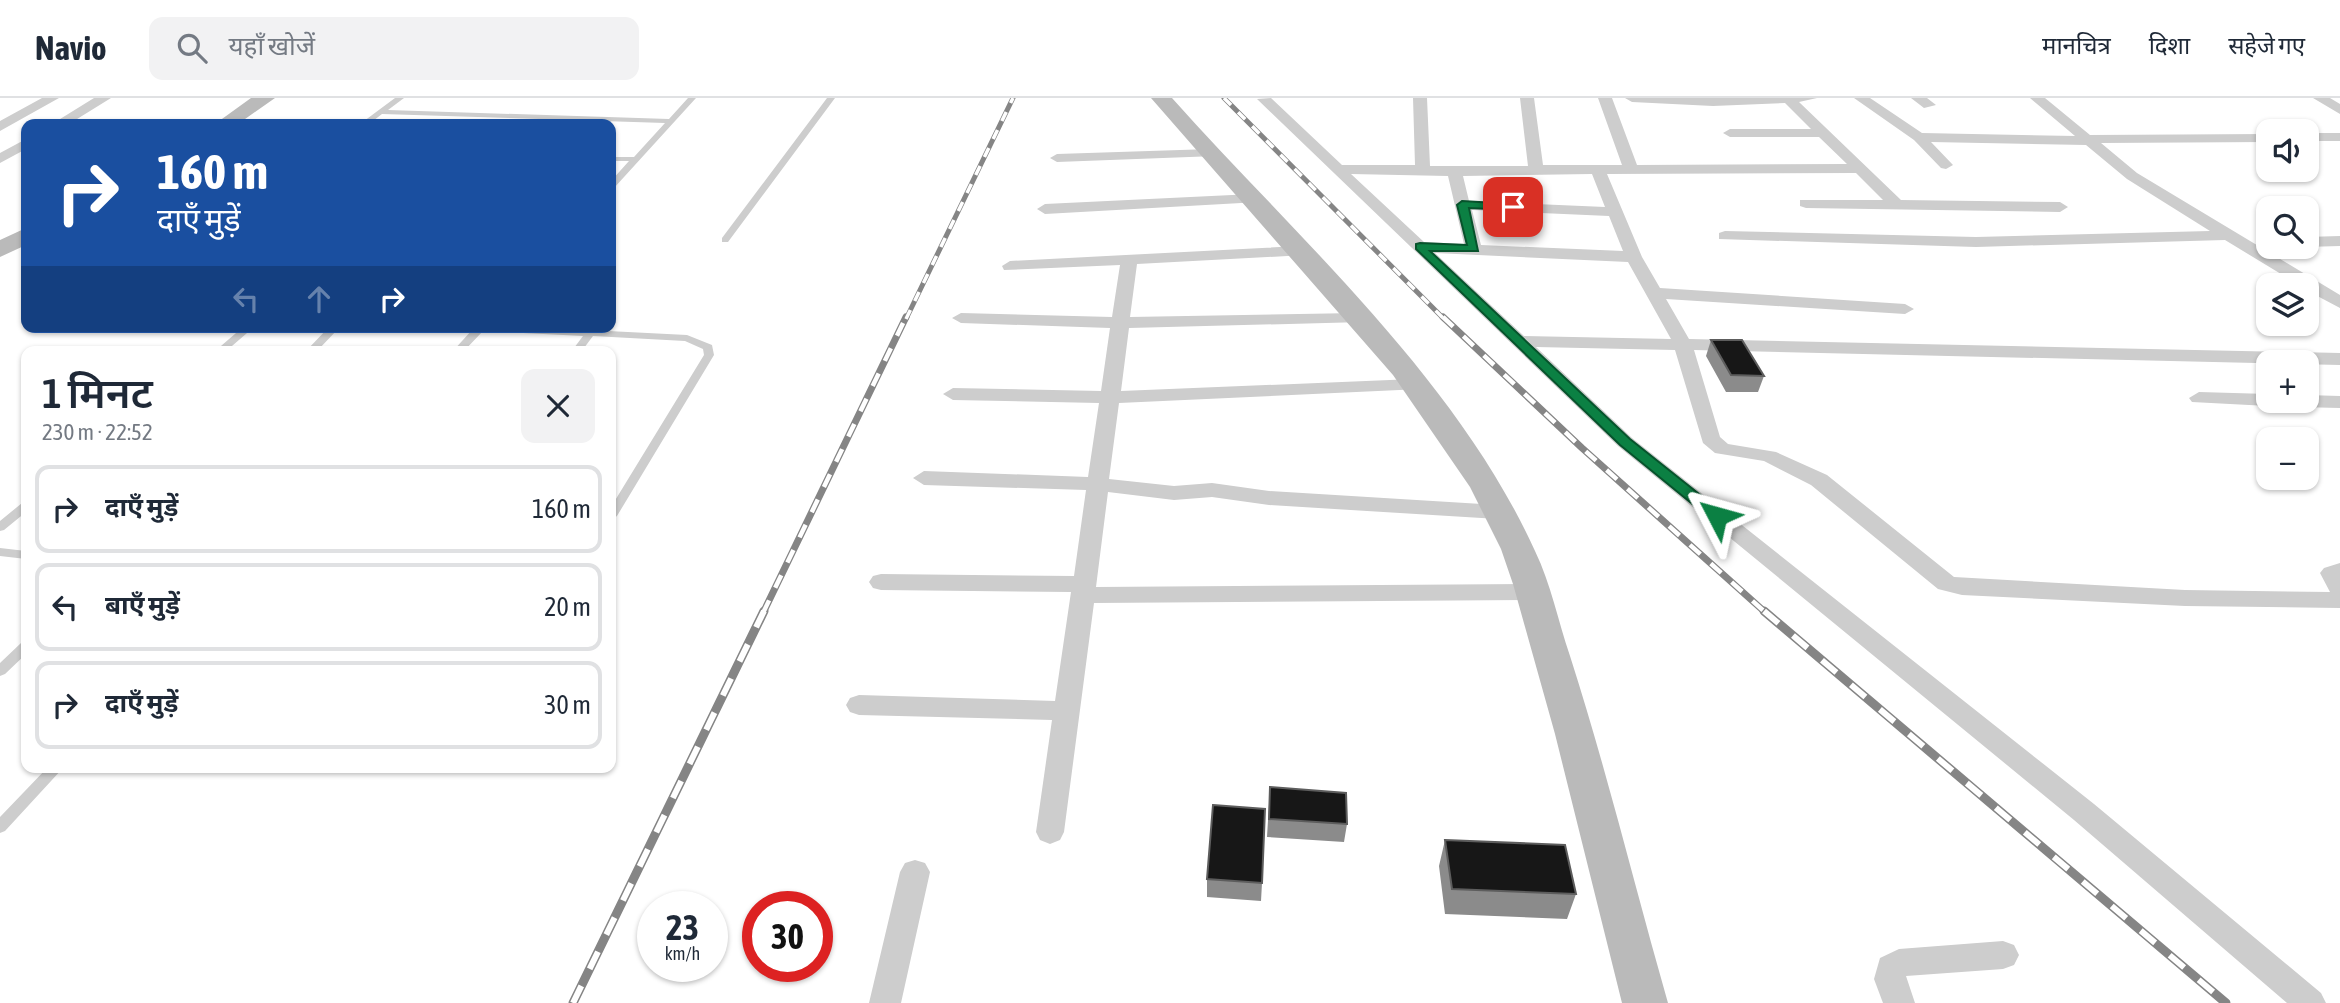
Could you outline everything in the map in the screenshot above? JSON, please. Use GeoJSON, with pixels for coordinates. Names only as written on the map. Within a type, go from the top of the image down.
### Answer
{"type":"FeatureCollection","features":[{"type":"Feature","properties":{"kind":"street"},"geometry":{"type":"LineString","coordinates":[[0,127],[52,98]]}},
{"type":"Feature","properties":{"kind":"street"},"geometry":{"type":"LineString","coordinates":[[68,119],[104,98]]}},
{"type":"Feature","properties":{"kind":"street"},"geometry":{"type":"LineString","coordinates":[[233,119],[265,98]]}},
{"type":"Feature","properties":{"kind":"street"},"geometry":{"type":"LineString","coordinates":[[1161,98],[1299,251],[1414,385],[1482,482],[1519,551],[1578,738],[1620,916],[1645,1003]]}},
{"type":"Feature","properties":{"kind":"street"},"geometry":{"type":"LineString","coordinates":[[1420,98],[1423,169]]}},
{"type":"Feature","properties":{"kind":"street"},"geometry":{"type":"LineString","coordinates":[[1527,98],[1535,169]]}},
{"type":"Feature","properties":{"kind":"street"},"geometry":{"type":"LineString","coordinates":[[1605,98],[1630,167]]}},
{"type":"Feature","properties":{"kind":"street"},"geometry":{"type":"LineString","coordinates":[[1632,98],[1713,102],[1810,98]]}},
{"type":"Feature","properties":{"kind":"street"},"geometry":{"type":"LineString","coordinates":[[1861,98],[1919,136],[1946,165]]}},
{"type":"Feature","properties":{"kind":"street"},"geometry":{"type":"LineString","coordinates":[[2037,98],[2045,98]]}},
{"type":"Feature","properties":{"kind":"street"},"geometry":{"type":"LineString","coordinates":[[2037,98],[2151,188],[2338,301]]}},
{"type":"Feature","properties":{"kind":"street"},"geometry":{"type":"LineString","coordinates":[[2320,98],[2340,110]]}},
{"type":"Feature","properties":{"kind":"street"},"geometry":{"type":"LineString","coordinates":[[1264,99],[1625,442],[2084,812],[2310,1003]]}},
{"type":"Feature","properties":{"kind":"street"},"geometry":{"type":"LineString","coordinates":[[1788,99],[1895,203]]}},
{"type":"Feature","properties":{"kind":"street"},"geometry":{"type":"LineString","coordinates":[[1730,134],[1824,133]]}},
{"type":"Feature","properties":{"kind":"street"},"geometry":{"type":"LineString","coordinates":[[1919,136],[2087,140],[2256,138]]}},
{"type":"Feature","properties":{"kind":"street"},"geometry":{"type":"LineString","coordinates":[[2319,137],[2340,137]]}},
{"type":"Feature","properties":{"kind":"street"},"geometry":{"type":"LineString","coordinates":[[0,159],[21,146]]}},
{"type":"Feature","properties":{"kind":"street"},"geometry":{"type":"LineString","coordinates":[[1057,158],[1211,153]]}},
{"type":"Feature","properties":{"kind":"street"},"geometry":{"type":"LineString","coordinates":[[1338,170],[1454,171],[1597,167],[1860,169]]}},
{"type":"Feature","properties":{"kind":"street"},"geometry":{"type":"LineString","coordinates":[[1597,167],[1634,257],[1682,344],[1710,439],[1714,444],[1733,452],[1769,456],[1819,480],[1946,583],[1962,587],[2185,598],[2340,600]]}},
{"type":"Feature","properties":{"kind":"street"},"geometry":{"type":"LineString","coordinates":[[1454,171],[1474,249]]}},
{"type":"Feature","properties":{"kind":"street"},"geometry":{"type":"LineString","coordinates":[[1045,209],[1253,199]]}},
{"type":"Feature","properties":{"kind":"street"},"geometry":{"type":"LineString","coordinates":[[1806,203],[2060,207]]}},
{"type":"Feature","properties":{"kind":"street"},"geometry":{"type":"LineString","coordinates":[[1462,205],[1616,212]]}},
{"type":"Feature","properties":{"kind":"street"},"geometry":{"type":"LineString","coordinates":[[1724,236],[1976,243],[2236,239],[2256,242]]}},
{"type":"Feature","properties":{"kind":"street"},"geometry":{"type":"LineString","coordinates":[[2319,242],[2340,242]]}},
{"type":"Feature","properties":{"kind":"street"},"geometry":{"type":"LineString","coordinates":[[1420,247],[1634,257]]}},
{"type":"Feature","properties":{"kind":"street"},"geometry":{"type":"LineString","coordinates":[[1010,266],[1299,251]]}},
{"type":"Feature","properties":{"kind":"street"},"geometry":{"type":"LineString","coordinates":[[1051,832],[1129,260]]}},
{"type":"Feature","properties":{"kind":"street"},"geometry":{"type":"LineString","coordinates":[[1654,293],[1905,309]]}},
{"type":"Feature","properties":{"kind":"street"},"geometry":{"type":"LineString","coordinates":[[961,318],[1121,323],[1357,318]]}},
{"type":"Feature","properties":{"kind":"street"},"geometry":{"type":"LineString","coordinates":[[1519,341],[2340,359]]}},
{"type":"Feature","properties":{"kind":"street"},"geometry":{"type":"LineString","coordinates":[[953,394],[1111,397],[1414,385]]}},
{"type":"Feature","properties":{"kind":"street"},"geometry":{"type":"LineString","coordinates":[[2199,398],[2256,400]]}},
{"type":"Feature","properties":{"kind":"street"},"geometry":{"type":"LineString","coordinates":[[2319,402],[2340,402]]}},
{"type":"Feature","properties":{"kind":"street"},"geometry":{"type":"LineString","coordinates":[[924,478],[1100,484],[1174,492],[1222,491],[1269,498],[1498,512]]}},
{"type":"Feature","properties":{"kind":"street"},"geometry":{"type":"LineString","coordinates":[[2340,571],[2332,573],[2340,589]]}},
{"type":"Feature","properties":{"kind":"street"},"geometry":{"type":"LineString","coordinates":[[881,582],[1085,590],[1531,592]]}},
{"type":"Feature","properties":{"kind":"street"},"geometry":{"type":"LineString","coordinates":[[859,705],[1068,711]]}},
{"type":"Feature","properties":{"kind":"street"},"geometry":{"type":"LineString","coordinates":[[886,1003],[915,872]]}},
{"type":"Feature","properties":{"kind":"street"},"geometry":{"type":"LineString","coordinates":[[1899,1003],[1890,979],[1891,968],[1899,962],[2003,955]]}},
{"type":"Feature","properties":{"kind":"lane"},"geometry":{"type":"LineString","coordinates":[[371,119],[400,98]]}},
{"type":"Feature","properties":{"kind":"lane"},"geometry":{"type":"LineString","coordinates":[[616,180],[692,98]]}},
{"type":"Feature","properties":{"kind":"lane"},"geometry":{"type":"LineString","coordinates":[[725,240],[831,98]]}},
{"type":"Feature","properties":{"kind":"lane"},"geometry":{"type":"LineString","coordinates":[[381,112],[607,119]]}},
{"type":"Feature","properties":{"kind":"lane"},"geometry":{"type":"LineString","coordinates":[[616,119],[671,121]]}},
{"type":"Feature","properties":{"kind":"lane"},"geometry":{"type":"LineString","coordinates":[[616,159],[635,159]]}},
{"type":"Feature","properties":{"kind":"lane"},"geometry":{"type":"LineString","coordinates":[[226,346],[242,333]]}},
{"type":"Feature","properties":{"kind":"lane"},"geometry":{"type":"LineString","coordinates":[[316,346],[329,333]]}},
{"type":"Feature","properties":{"kind":"lane"},"geometry":{"type":"LineString","coordinates":[[463,346],[476,333]]}},
{"type":"Feature","properties":{"kind":"lane"},"geometry":{"type":"LineString","coordinates":[[572,333],[687,338],[708,347],[709,355],[616,508]]}},
{"type":"Feature","properties":{"kind":"lane"},"geometry":{"type":"LineString","coordinates":[[581,346],[590,334]]}},
{"type":"Feature","properties":{"kind":"lane"},"geometry":{"type":"LineString","coordinates":[[0,527],[21,510]]}},
{"type":"Feature","properties":{"kind":"lane"},"geometry":{"type":"LineString","coordinates":[[2,555],[21,555]]}},
{"type":"Feature","properties":{"kind":"lane"},"geometry":{"type":"LineString","coordinates":[[0,671],[21,651]]}},
{"type":"Feature","properties":{"kind":"lane"},"geometry":{"type":"LineString","coordinates":[[0,827],[51,773]]}},
{"type":"Feature","properties":{"kind":"building"},"geometry":{"type":"Polygon","coordinates":[[[1711,340],[1742,340],[1764,376],[1731,375],[1711,340]]]}},
{"type":"Feature","properties":{"kind":"building"},"geometry":{"type":"Polygon","coordinates":[[[1270,787],[1346,793],[1347,824],[1269,819],[1270,787]]]}},
{"type":"Feature","properties":{"kind":"building"},"geometry":{"type":"Polygon","coordinates":[[[1213,805],[1265,809],[1262,883],[1207,879],[1213,805]]]}},
{"type":"Feature","properties":{"kind":"building"},"geometry":{"type":"Polygon","coordinates":[[[1445,840],[1565,845],[1576,894],[1452,889],[1445,840]]]}},
{"type":"Feature","properties":{"kind":"railway"},"geometry":{"type":"LineString","coordinates":[[906,319],[1013,98]]}},
{"type":"Feature","properties":{"kind":"railway"},"geometry":{"type":"LineString","coordinates":[[1224,98],[1444,319]]}},
{"type":"Feature","properties":{"kind":"railway"},"geometry":{"type":"LineString","coordinates":[[763,613],[906,317]]}},
{"type":"Feature","properties":{"kind":"railway"},"geometry":{"type":"LineString","coordinates":[[1443,317],[1582,448],[1766,613]]}},
{"type":"Feature","properties":{"kind":"railway"},"geometry":{"type":"LineString","coordinates":[[573,1003],[764,611]]}},
{"type":"Feature","properties":{"kind":"railway"},"geometry":{"type":"LineString","coordinates":[[1764,611],[2226,1003]]}},
{"type":"Feature","properties":{"kind":"route"},"geometry":{"type":"LineString","coordinates":[[1513,207],[1462,205],[1474,249],[1420,247],[1625,442],[1717,516]]}}]}
